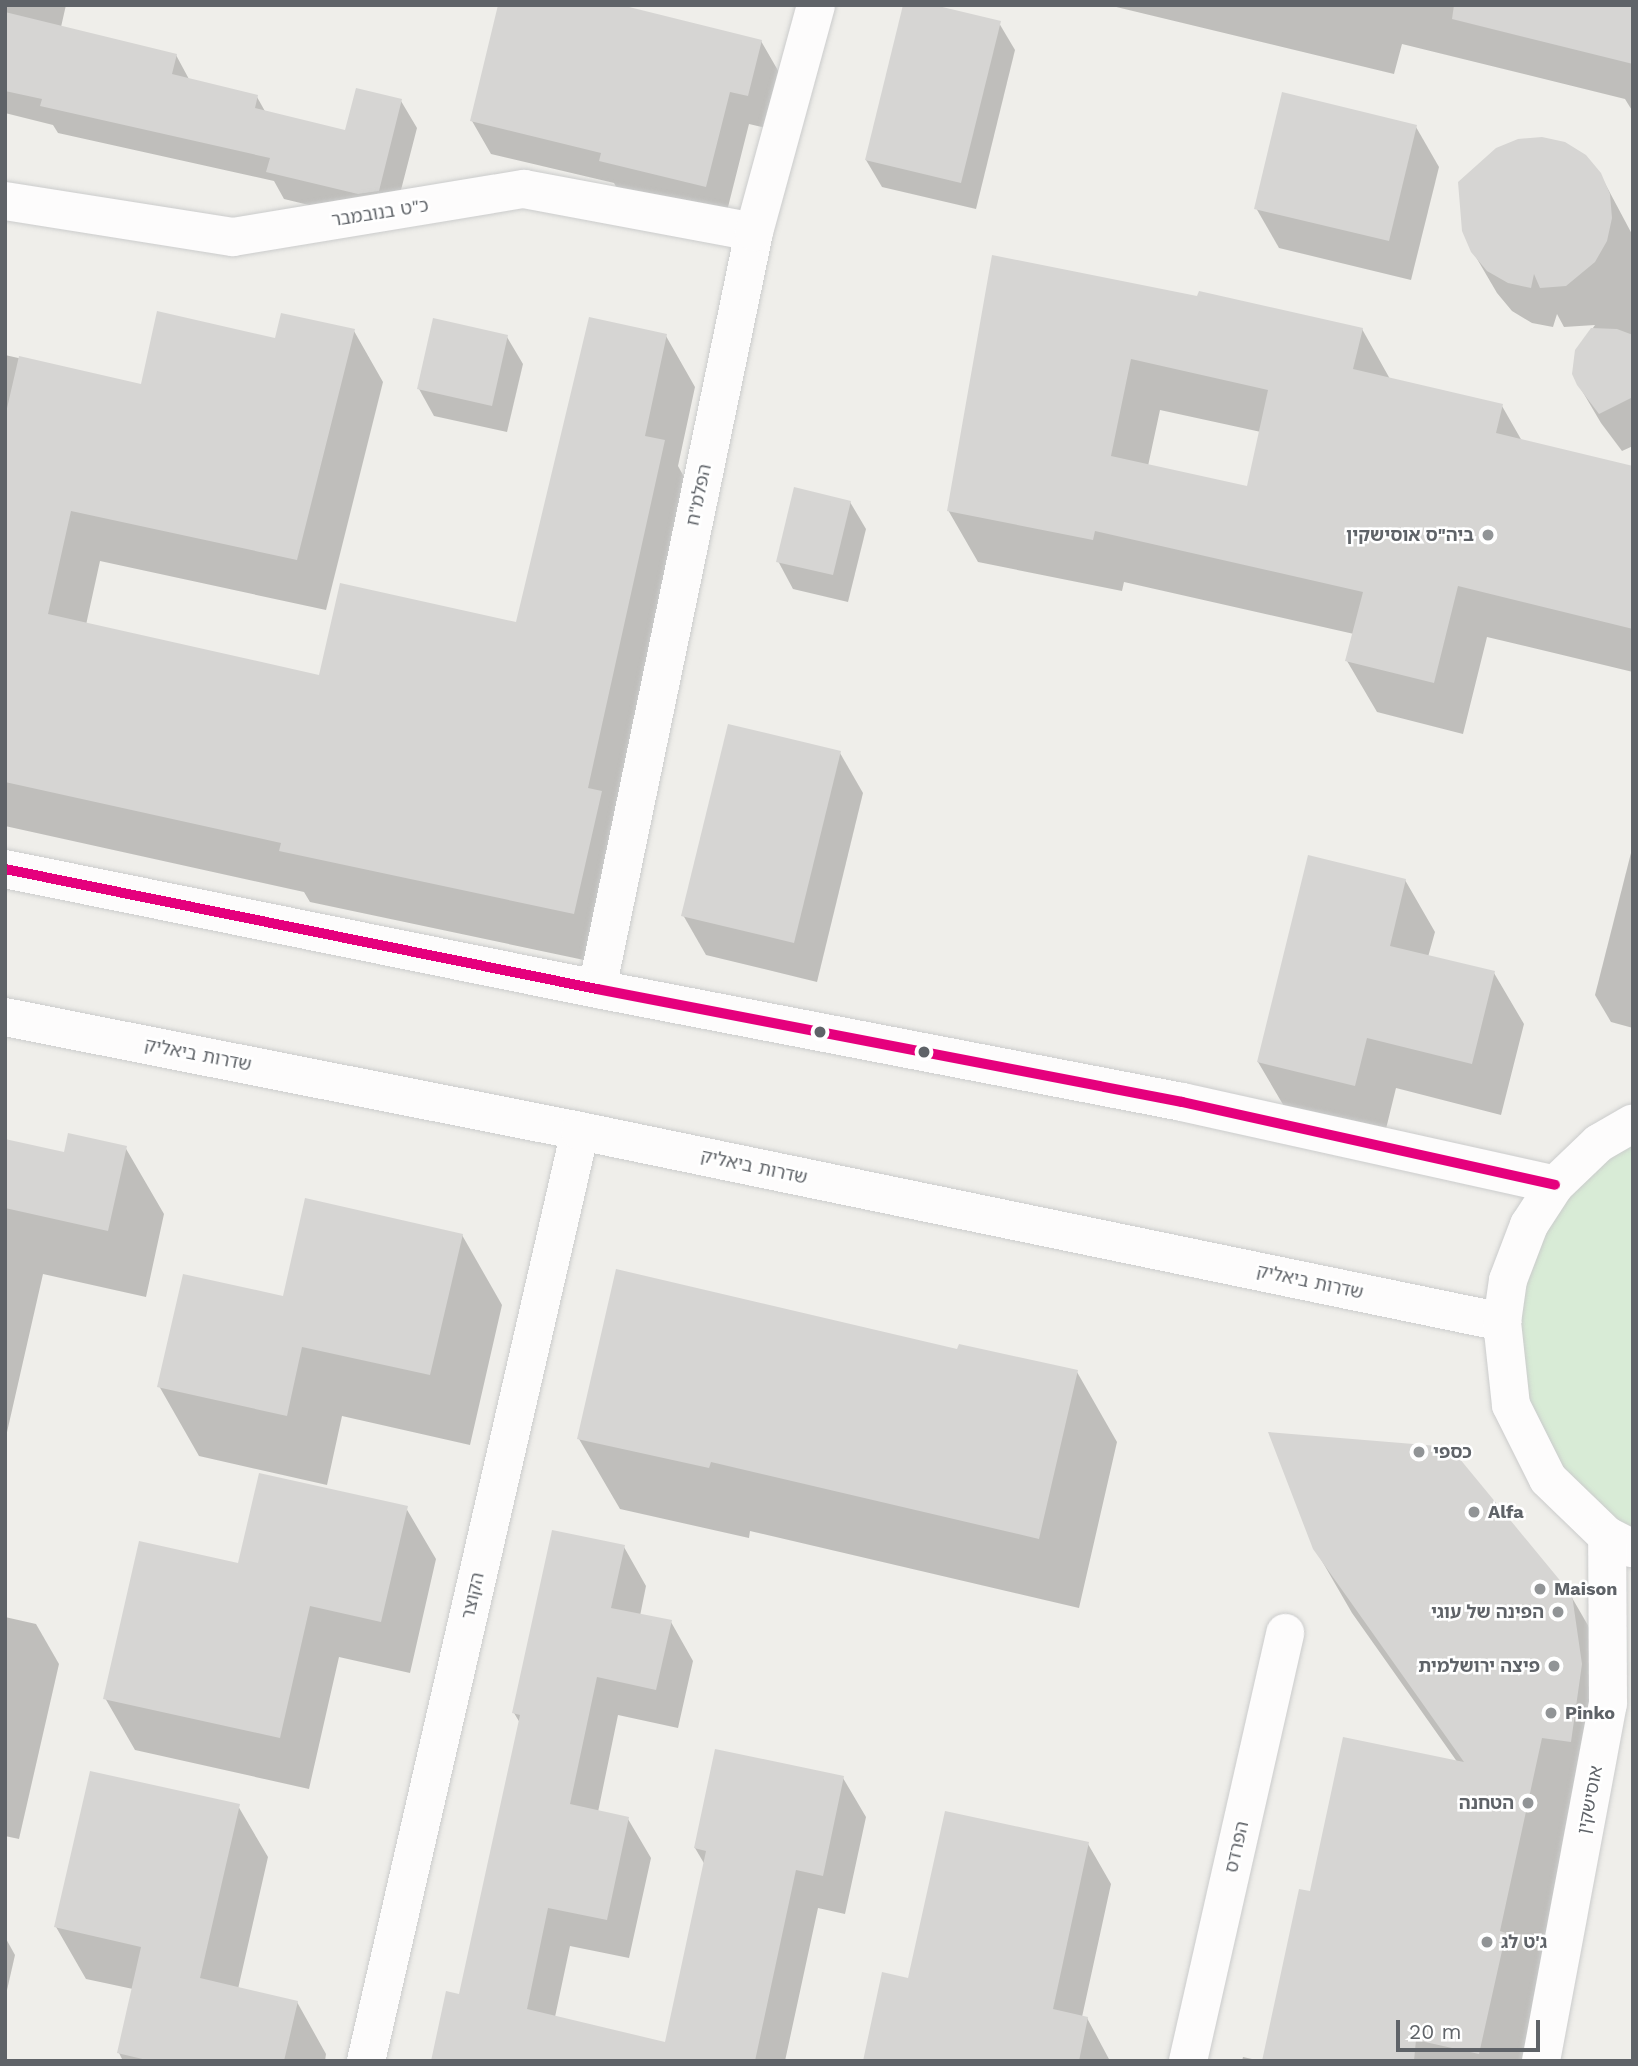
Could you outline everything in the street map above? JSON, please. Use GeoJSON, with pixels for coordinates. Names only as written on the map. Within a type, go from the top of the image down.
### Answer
{"type":"FeatureCollection","features":[{"type":"Feature","properties":{"kind":"street","name":"הפלמ\"ח"},"geometry":{"type":"LineString","coordinates":[[597,989],[754,232],[816,5]]}},
{"type":"Feature","properties":{"kind":"street","name":"כ\"ט בנובמבר"},"geometry":{"type":"LineString","coordinates":[[5,201],[233,237],[524,189],[754,232]]}},
{"type":"Feature","properties":{"kind":"street"},"geometry":{"type":"LineString","coordinates":[[5,869],[597,989],[1182,1102],[1555,1185]]}},
{"type":"Feature","properties":{"kind":"street","name":"שדרות ביאליק"},"geometry":{"type":"LineString","coordinates":[[5,1017],[580,1131],[1502,1322]]}},
{"type":"Feature","properties":{"kind":"street"},"geometry":{"type":"LineString","coordinates":[[1620,1542],[1548,1479],[1511,1405],[1502,1322],[1508,1280],[1529,1225],[1555,1185],[1599,1143],[1633,1123]]}},
{"type":"Feature","properties":{"kind":"street","name":"הקוצר"},"geometry":{"type":"LineString","coordinates":[[366,2061],[580,1131]]}},
{"type":"Feature","properties":{"kind":"street","name":"אוסישקין"},"geometry":{"type":"LineString","coordinates":[[1541,2061],[1608,1703],[1620,1542]]}},
{"type":"Feature","properties":{"kind":"street","name":"הפרדס"},"geometry":{"type":"LineString","coordinates":[[1188,2061],[1285,1633]]}},
{"type":"Feature","properties":{"kind":"green space"},"geometry":{"type":"Polygon","coordinates":[[[1633,1123],[1633,1549],[1548,1479],[1502,1322],[1529,1225],[1633,1123]]]}},
{"type":"Feature","properties":{"kind":"building"},"geometry":{"type":"Polygon","coordinates":[[[498,5],[621,5],[762,40],[748,96],[730,92],[706,187],[599,161],[601,153],[470,121],[498,5]]]}},
{"type":"Feature","properties":{"kind":"building"},"geometry":{"type":"Polygon","coordinates":[[[903,5],[934,5],[1001,21],[961,183],[865,160],[903,5]]]}},
{"type":"Feature","properties":{"kind":"building"},"geometry":{"type":"Polygon","coordinates":[[[1454,5],[1633,5],[1633,64],[1452,19],[1454,5]]]}},
{"type":"Feature","properties":{"kind":"building"},"geometry":{"type":"Polygon","coordinates":[[[5,12],[177,54],[172,74],[258,95],[255,108],[345,130],[356,88],[402,99],[379,191],[358,194],[266,172],[270,158],[40,106],[42,99],[5,91],[5,12]]]}},
{"type":"Feature","properties":{"kind":"building"},"geometry":{"type":"Polygon","coordinates":[[[1282,92],[1417,125],[1389,241],[1254,209],[1282,92]]]}},
{"type":"Feature","properties":{"kind":"building"},"geometry":{"type":"Polygon","coordinates":[[[1542,137],[1565,142],[1586,155],[1601,173],[1610,194],[1612,218],[1607,241],[1595,262],[1566,286],[1540,288],[1534,274],[1531,288],[1508,283],[1487,271],[1471,252],[1462,231],[1458,182],[1496,148],[1518,139],[1542,137]]]}},
{"type":"Feature","properties":{"kind":"building"},"geometry":{"type":"Polygon","coordinates":[[[992,255],[1197,296],[1199,291],[1363,328],[1353,369],[1503,404],[1496,433],[1633,466],[1633,629],[1458,586],[1434,683],[1345,661],[1363,592],[1095,531],[1093,540],[947,511],[992,255]],[[1131,359],[1111,456],[1247,486],[1268,390],[1131,359]]]}},
{"type":"Feature","properties":{"kind":"building"},"geometry":{"type":"Polygon","coordinates":[[[157,311],[275,338],[281,313],[355,329],[297,560],[71,511],[48,614],[319,675],[340,583],[516,622],[589,317],[667,334],[645,436],[665,440],[588,788],[602,791],[574,914],[279,851],[281,843],[5,782],[5,417],[19,356],[141,384],[157,311]]]}},
{"type":"Feature","properties":{"kind":"building"},"geometry":{"type":"Polygon","coordinates":[[[433,318],[508,335],[492,406],[417,389],[433,318]]]}},
{"type":"Feature","properties":{"kind":"building"},"geometry":{"type":"Polygon","coordinates":[[[1591,328],[1617,329],[1633,335],[1633,397],[1599,414],[1572,374],[1575,350],[1591,328]]]}},
{"type":"Feature","properties":{"kind":"building"},"geometry":{"type":"Polygon","coordinates":[[[794,487],[851,501],[833,575],[776,562],[794,487]]]}},
{"type":"Feature","properties":{"kind":"building"},"geometry":{"type":"Polygon","coordinates":[[[728,724],[841,751],[794,943],[681,916],[728,724]]]}},
{"type":"Feature","properties":{"kind":"building"},"geometry":{"type":"Polygon","coordinates":[[[1308,855],[1406,879],[1390,946],[1495,971],[1472,1064],[1367,1038],[1355,1086],[1257,1062],[1308,855]]]}},
{"type":"Feature","properties":{"kind":"building"},"geometry":{"type":"Polygon","coordinates":[[[68,1133],[127,1146],[108,1231],[5,1208],[5,1139],[64,1152],[68,1133]]]}},
{"type":"Feature","properties":{"kind":"building"},"geometry":{"type":"Polygon","coordinates":[[[305,1198],[463,1234],[430,1375],[302,1347],[287,1416],[157,1387],[183,1274],[283,1296],[305,1198]]]}},
{"type":"Feature","properties":{"kind":"building"},"geometry":{"type":"Polygon","coordinates":[[[616,1269],[957,1349],[959,1344],[1078,1370],[1039,1539],[711,1462],[709,1468],[577,1439],[616,1269]]]}},
{"type":"Feature","properties":{"kind":"building"},"geometry":{"type":"Polygon","coordinates":[[[1268,1432],[1450,1447],[1572,1595],[1582,1664],[1571,1742],[1542,1738],[1500,1931],[1506,1933],[1479,2054],[1416,2040],[1414,2061],[1262,2061],[1299,1889],[1310,1891],[1343,1737],[1464,1762],[1313,1549],[1268,1432]]]}},
{"type":"Feature","properties":{"kind":"building"},"geometry":{"type":"Polygon","coordinates":[[[259,1473],[408,1506],[381,1622],[310,1606],[280,1738],[103,1699],[139,1541],[238,1563],[259,1473]]]}},
{"type":"Feature","properties":{"kind":"building"},"geometry":{"type":"Polygon","coordinates":[[[552,1530],[625,1545],[611,1608],[672,1620],[656,1690],[597,1677],[570,1804],[629,1817],[607,1920],[548,1908],[527,2009],[665,2042],[706,1851],[694,1848],[715,1749],[844,1776],[823,1876],[796,1870],[755,2061],[431,2061],[446,1991],[459,1994],[520,1715],[512,1713],[552,1530]]]}},
{"type":"Feature","properties":{"kind":"building"},"geometry":{"type":"Polygon","coordinates":[[[90,1771],[240,1804],[200,1978],[298,2001],[284,2061],[151,2061],[117,2053],[141,1947],[54,1927],[90,1771]]]}},
{"type":"Feature","properties":{"kind":"building"},"geometry":{"type":"Polygon","coordinates":[[[945,1811],[1089,1842],[1053,2009],[1088,2017],[1079,2061],[863,2061],[882,1972],[908,1978],[945,1811]]]}},
{"type":"Feature","properties":{"kind":"transit line"},"geometry":{"type":"LineString","coordinates":[[5,869],[597,989],[1182,1102],[1555,1185]]}},
{"type":"Feature","properties":{"kind":"place","name":"ביה\"ס אוסישקין"},"geometry":{"type":"Point","coordinates":[1488,535]}},
{"type":"Feature","properties":{"kind":"place","name":"כספי"},"geometry":{"type":"Point","coordinates":[1419,1452]}},
{"type":"Feature","properties":{"kind":"place","name":"Alfa"},"geometry":{"type":"Point","coordinates":[1474,1512]}},
{"type":"Feature","properties":{"kind":"place","name":"Maison"},"geometry":{"type":"Point","coordinates":[1540,1589]}},
{"type":"Feature","properties":{"kind":"place","name":"הפינה של עוגי"},"geometry":{"type":"Point","coordinates":[1558,1612]}},
{"type":"Feature","properties":{"kind":"place","name":"פיצה ירושלמית"},"geometry":{"type":"Point","coordinates":[1554,1666]}},
{"type":"Feature","properties":{"kind":"place","name":"Pinko"},"geometry":{"type":"Point","coordinates":[1551,1713]}},
{"type":"Feature","properties":{"kind":"place","name":"הטחנה"},"geometry":{"type":"Point","coordinates":[1528,1803]}},
{"type":"Feature","properties":{"kind":"place","name":"ג'ט לג"},"geometry":{"type":"Point","coordinates":[1487,1942]}}]}
